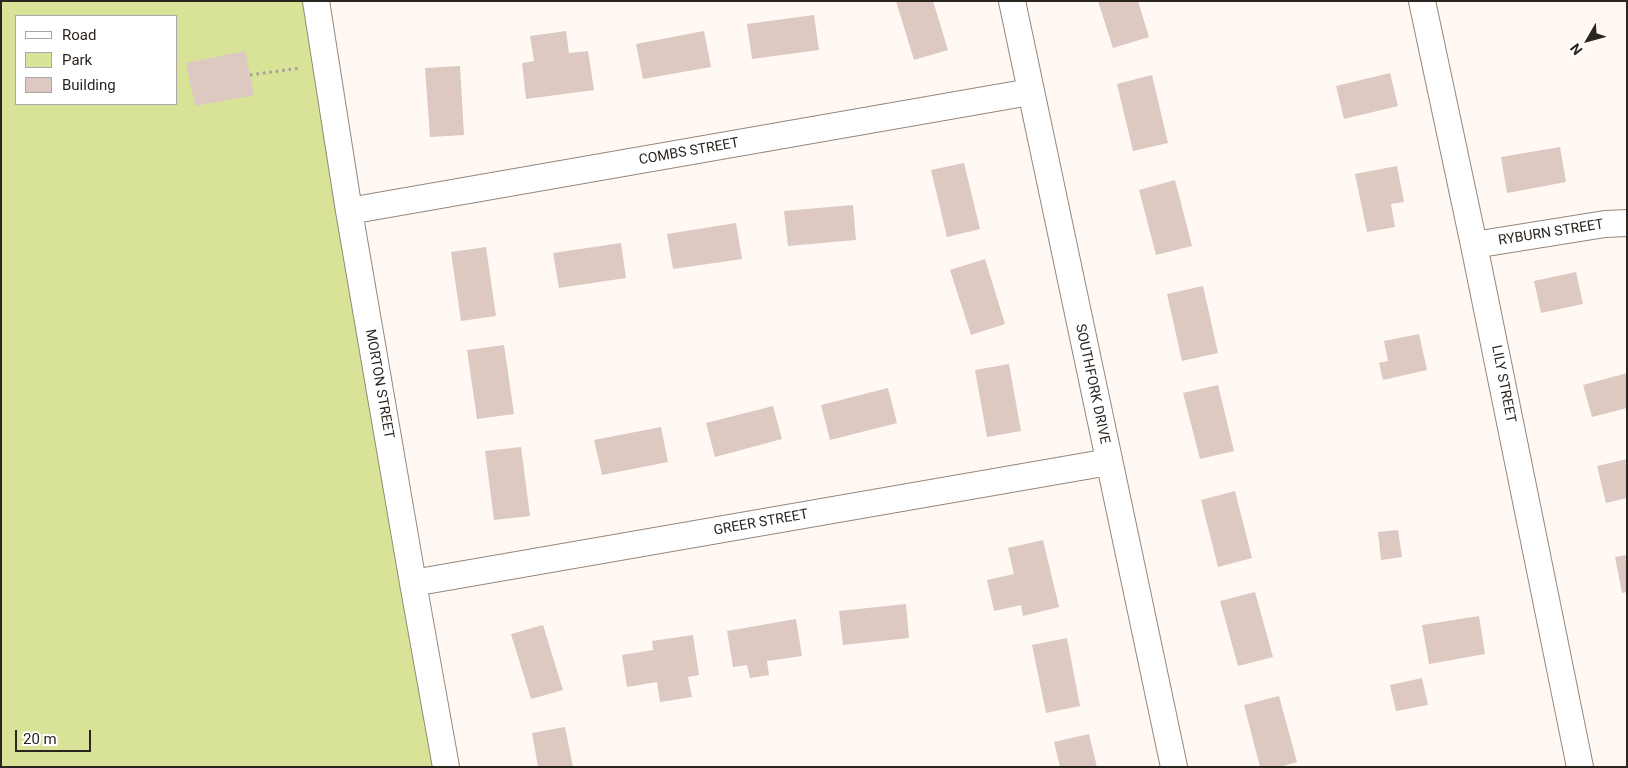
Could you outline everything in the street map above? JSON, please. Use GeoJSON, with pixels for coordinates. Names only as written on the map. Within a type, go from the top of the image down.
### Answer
{"type":"FeatureCollection","features":[{"type":"Feature","properties":{"kind":"street","name":"MORTON STREET"},"geometry":{"type":"LineString","coordinates":[[316,1],[349,211],[412,583],[446,767]]}},
{"type":"Feature","properties":{"kind":"street","name":"SOUTHFORK DRIVE"},"geometry":{"type":"LineString","coordinates":[[1012,1],[1174,767]]}},
{"type":"Feature","properties":{"kind":"street","name":"LILY STREET"},"geometry":{"type":"LineString","coordinates":[[1422,1],[1474,245],[1580,767]]}},
{"type":"Feature","properties":{"kind":"street","name":"COMBS STREET"},"geometry":{"type":"LineString","coordinates":[[349,211],[1030,92]]}},
{"type":"Feature","properties":{"kind":"street","name":"RYBURN STREET"},"geometry":{"type":"LineString","coordinates":[[1474,245],[1605,224],[1627,223]]}},
{"type":"Feature","properties":{"kind":"street","name":"GREER STREET"},"geometry":{"type":"LineString","coordinates":[[412,583],[1108,462]]}},
{"type":"Feature","properties":{"kind":"path"},"geometry":{"type":"LineString","coordinates":[[250,75],[326,64]]}},
{"type":"Feature","properties":{"kind":"green space"},"geometry":{"type":"Polygon","coordinates":[[[1,1],[316,1],[446,767],[1,767],[1,1]]]}},
{"type":"Feature","properties":{"kind":"building"},"geometry":{"type":"Polygon","coordinates":[[[896,1],[933,1],[948,50],[914,60],[896,1]]]}},
{"type":"Feature","properties":{"kind":"building"},"geometry":{"type":"Polygon","coordinates":[[[1098,1],[1138,1],[1149,37],[1113,48],[1098,1]]]}},
{"type":"Feature","properties":{"kind":"building"},"geometry":{"type":"Polygon","coordinates":[[[814,15],[819,50],[752,59],[747,24],[814,15]]]}},
{"type":"Feature","properties":{"kind":"building"},"geometry":{"type":"Polygon","coordinates":[[[566,31],[569,53],[588,51],[594,90],[526,99],[522,63],[534,61],[530,36],[566,31]]]}},
{"type":"Feature","properties":{"kind":"building"},"geometry":{"type":"Polygon","coordinates":[[[704,31],[711,67],[643,79],[636,44],[704,31]]]}},
{"type":"Feature","properties":{"kind":"building"},"geometry":{"type":"Polygon","coordinates":[[[245,51],[254,95],[195,106],[186,63],[245,51]]]}},
{"type":"Feature","properties":{"kind":"building"},"geometry":{"type":"Polygon","coordinates":[[[460,66],[464,135],[430,137],[425,68],[460,66]]]}},
{"type":"Feature","properties":{"kind":"building"},"geometry":{"type":"Polygon","coordinates":[[[1390,73],[1398,106],[1344,119],[1336,86],[1390,73]]]}},
{"type":"Feature","properties":{"kind":"building"},"geometry":{"type":"Polygon","coordinates":[[[1152,75],[1168,143],[1133,151],[1117,84],[1152,75]]]}},
{"type":"Feature","properties":{"kind":"building"},"geometry":{"type":"Polygon","coordinates":[[[1560,147],[1566,182],[1507,193],[1501,157],[1560,147]]]}},
{"type":"Feature","properties":{"kind":"building"},"geometry":{"type":"Polygon","coordinates":[[[964,163],[980,229],[947,237],[931,170],[964,163]]]}},
{"type":"Feature","properties":{"kind":"building"},"geometry":{"type":"Polygon","coordinates":[[[1397,166],[1404,202],[1391,204],[1395,227],[1367,232],[1355,174],[1397,166]]]}},
{"type":"Feature","properties":{"kind":"building"},"geometry":{"type":"Polygon","coordinates":[[[1175,180],[1192,246],[1156,255],[1139,190],[1175,180]]]}},
{"type":"Feature","properties":{"kind":"building"},"geometry":{"type":"Polygon","coordinates":[[[853,205],[856,240],[788,246],[784,211],[853,205]]]}},
{"type":"Feature","properties":{"kind":"building"},"geometry":{"type":"Polygon","coordinates":[[[736,223],[742,259],[673,269],[667,234],[736,223]]]}},
{"type":"Feature","properties":{"kind":"building"},"geometry":{"type":"Polygon","coordinates":[[[621,243],[626,278],[559,288],[553,253],[621,243]]]}},
{"type":"Feature","properties":{"kind":"building"},"geometry":{"type":"Polygon","coordinates":[[[486,247],[496,316],[461,321],[451,252],[486,247]]]}},
{"type":"Feature","properties":{"kind":"building"},"geometry":{"type":"Polygon","coordinates":[[[985,259],[1005,324],[971,335],[950,270],[985,259]]]}},
{"type":"Feature","properties":{"kind":"building"},"geometry":{"type":"Polygon","coordinates":[[[1576,272],[1583,304],[1541,313],[1534,281],[1576,272]]]}},
{"type":"Feature","properties":{"kind":"building"},"geometry":{"type":"Polygon","coordinates":[[[1203,286],[1218,353],[1182,361],[1167,294],[1203,286]]]}},
{"type":"Feature","properties":{"kind":"building"},"geometry":{"type":"Polygon","coordinates":[[[1419,334],[1427,370],[1383,380],[1379,363],[1388,361],[1384,341],[1419,334]]]}},
{"type":"Feature","properties":{"kind":"building"},"geometry":{"type":"Polygon","coordinates":[[[504,345],[514,414],[477,419],[467,350],[504,345]]]}},
{"type":"Feature","properties":{"kind":"building"},"geometry":{"type":"Polygon","coordinates":[[[1009,364],[1021,431],[987,437],[975,370],[1009,364]]]}},
{"type":"Feature","properties":{"kind":"building"},"geometry":{"type":"Polygon","coordinates":[[[1627,373],[1627,408],[1592,417],[1583,385],[1627,373]]]}},
{"type":"Feature","properties":{"kind":"building"},"geometry":{"type":"Polygon","coordinates":[[[1218,385],[1234,451],[1200,459],[1183,393],[1218,385]]]}},
{"type":"Feature","properties":{"kind":"building"},"geometry":{"type":"Polygon","coordinates":[[[888,388],[897,423],[830,440],[821,405],[888,388]]]}},
{"type":"Feature","properties":{"kind":"building"},"geometry":{"type":"Polygon","coordinates":[[[773,406],[782,439],[715,457],[706,423],[773,406]]]}},
{"type":"Feature","properties":{"kind":"building"},"geometry":{"type":"Polygon","coordinates":[[[661,427],[668,462],[602,475],[594,440],[661,427]]]}},
{"type":"Feature","properties":{"kind":"building"},"geometry":{"type":"Polygon","coordinates":[[[521,447],[530,516],[494,520],[485,451],[521,447]]]}},
{"type":"Feature","properties":{"kind":"building"},"geometry":{"type":"Polygon","coordinates":[[[1627,459],[1627,498],[1606,503],[1597,466],[1627,459]]]}},
{"type":"Feature","properties":{"kind":"building"},"geometry":{"type":"Polygon","coordinates":[[[1235,491],[1252,558],[1218,567],[1201,500],[1235,491]]]}},
{"type":"Feature","properties":{"kind":"building"},"geometry":{"type":"Polygon","coordinates":[[[1398,530],[1402,557],[1381,560],[1378,532],[1398,530]]]}},
{"type":"Feature","properties":{"kind":"building"},"geometry":{"type":"Polygon","coordinates":[[[1043,540],[1059,607],[1023,616],[1021,605],[994,611],[987,580],[1014,574],[1008,548],[1043,540]]]}},
{"type":"Feature","properties":{"kind":"building"},"geometry":{"type":"Polygon","coordinates":[[[1627,555],[1627,592],[1622,593],[1615,557],[1627,555]]]}},
{"type":"Feature","properties":{"kind":"building"},"geometry":{"type":"Polygon","coordinates":[[[1255,592],[1273,657],[1238,666],[1220,601],[1255,592]]]}},
{"type":"Feature","properties":{"kind":"building"},"geometry":{"type":"Polygon","coordinates":[[[906,604],[909,638],[843,645],[839,611],[906,604]]]}},
{"type":"Feature","properties":{"kind":"building"},"geometry":{"type":"Polygon","coordinates":[[[1479,616],[1485,654],[1429,664],[1422,625],[1479,616]]]}},
{"type":"Feature","properties":{"kind":"building"},"geometry":{"type":"Polygon","coordinates":[[[796,619],[802,656],[767,661],[769,675],[750,678],[747,665],[733,667],[727,631],[796,619]]]}},
{"type":"Feature","properties":{"kind":"building"},"geometry":{"type":"Polygon","coordinates":[[[543,625],[563,690],[531,699],[511,634],[543,625]]]}},
{"type":"Feature","properties":{"kind":"building"},"geometry":{"type":"Polygon","coordinates":[[[693,635],[699,675],[688,677],[692,697],[660,702],[657,682],[627,687],[622,655],[653,650],[652,641],[693,635]]]}},
{"type":"Feature","properties":{"kind":"building"},"geometry":{"type":"Polygon","coordinates":[[[1067,638],[1080,706],[1046,713],[1032,645],[1067,638]]]}},
{"type":"Feature","properties":{"kind":"building"},"geometry":{"type":"Polygon","coordinates":[[[1422,678],[1428,705],[1396,711],[1390,685],[1422,678]]]}},
{"type":"Feature","properties":{"kind":"building"},"geometry":{"type":"Polygon","coordinates":[[[1279,696],[1297,762],[1280,767],[1260,767],[1244,705],[1279,696]]]}},
{"type":"Feature","properties":{"kind":"building"},"geometry":{"type":"Polygon","coordinates":[[[565,727],[573,767],[538,767],[532,733],[565,727]]]}},
{"type":"Feature","properties":{"kind":"building"},"geometry":{"type":"Polygon","coordinates":[[[1089,734],[1097,767],[1060,767],[1054,742],[1089,734]]]}}]}
